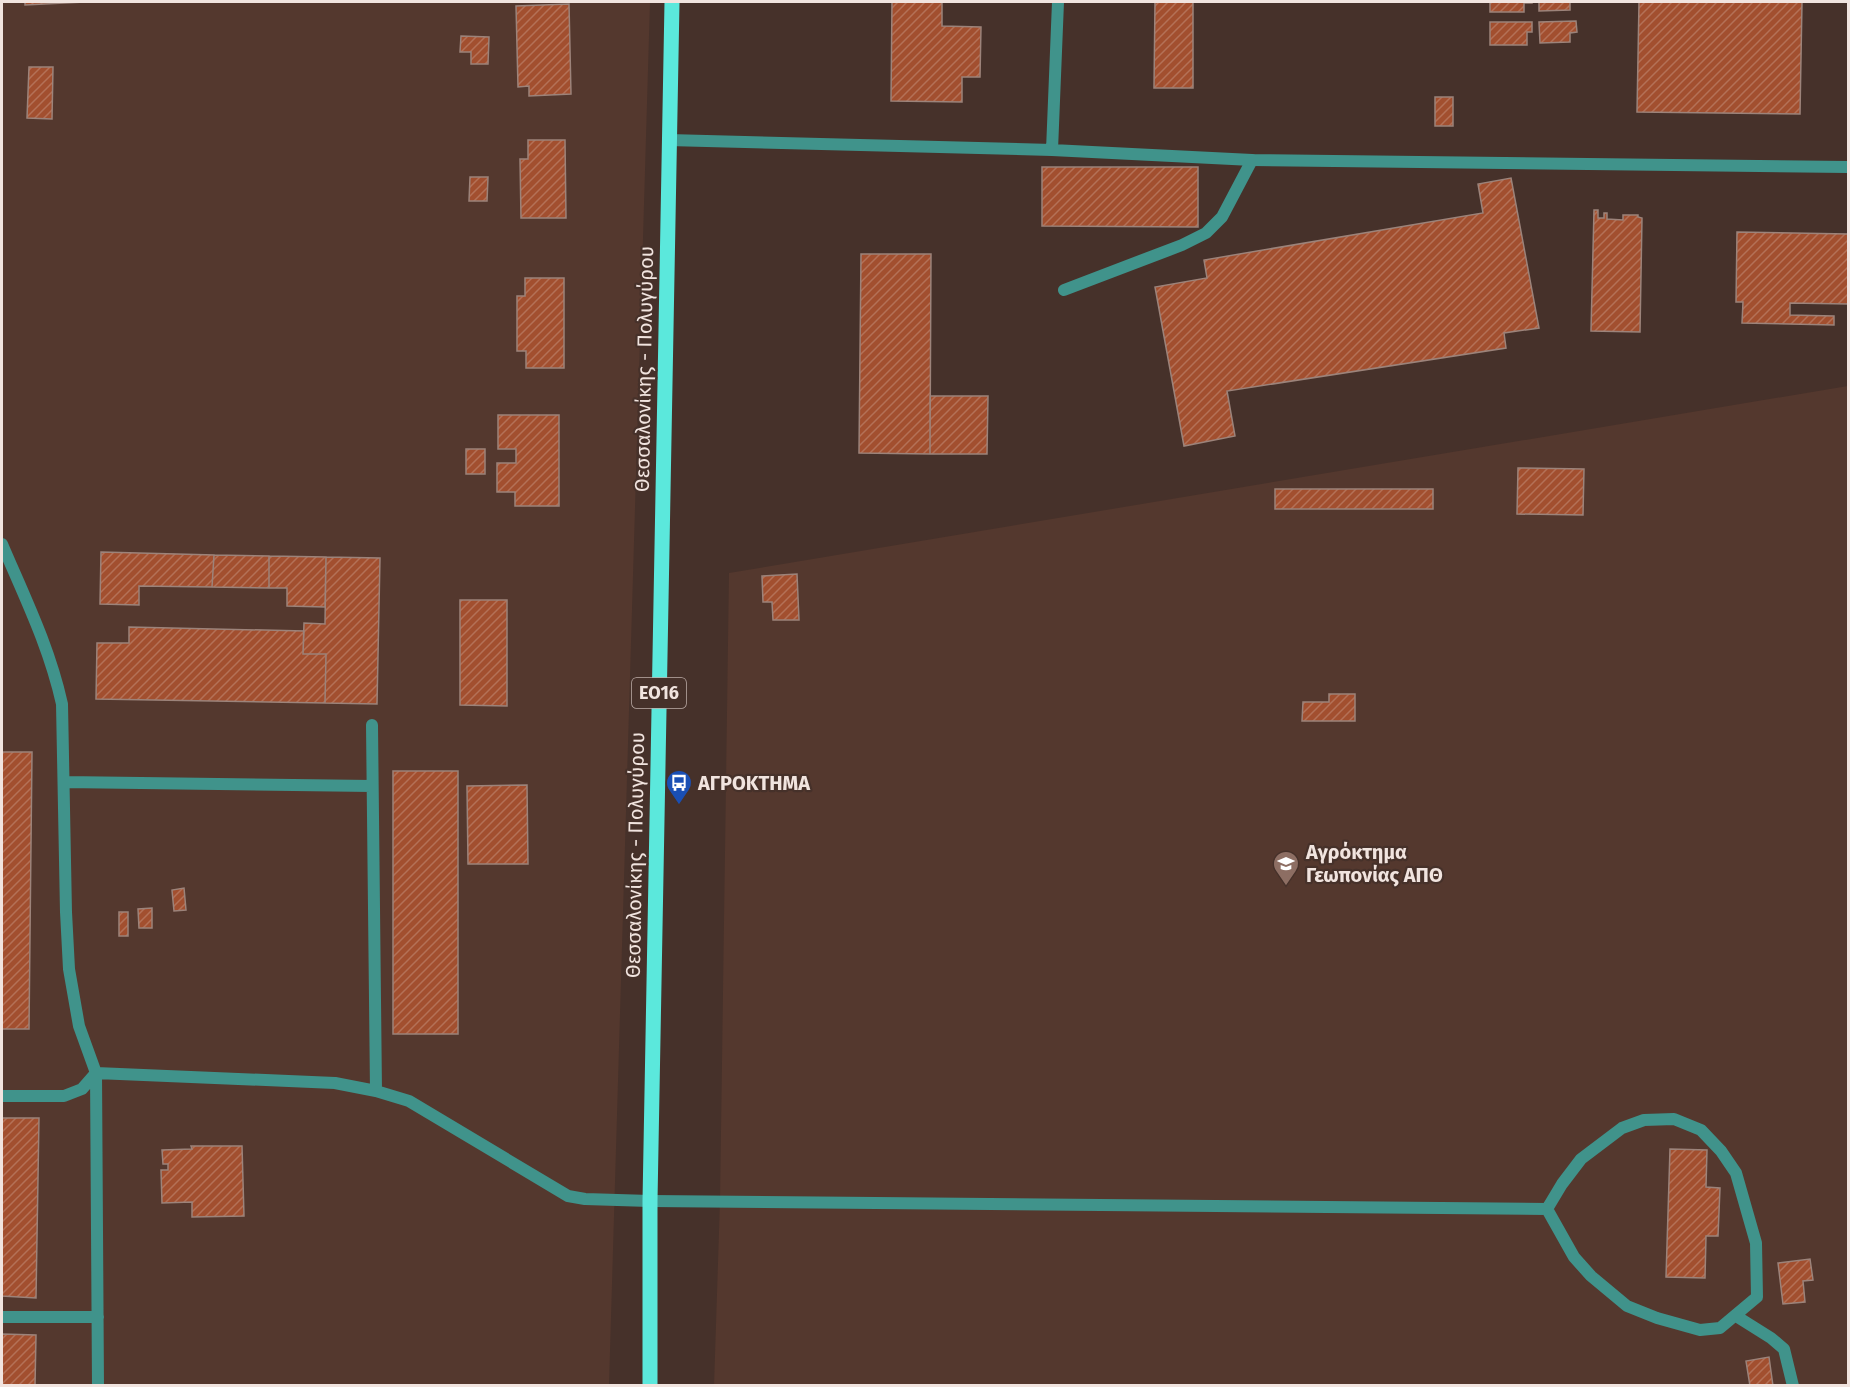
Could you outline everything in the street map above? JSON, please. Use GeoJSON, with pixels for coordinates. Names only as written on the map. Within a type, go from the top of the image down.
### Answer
{"type":"FeatureCollection","features":[{"type":"Feature","properties":{"kind":"main road","name":"Θεσσαλονίκης - Πολυγύρου"},"geometry":{"type":"LineString","coordinates":[[650,1386],[650,1201],[672,2]]}},
{"type":"Feature","properties":{"kind":"street"},"geometry":{"type":"LineString","coordinates":[[1052,150],[1058,2]]}},
{"type":"Feature","properties":{"kind":"street"},"geometry":{"type":"LineString","coordinates":[[669,140],[1052,150],[1252,160],[1848,167]]}},
{"type":"Feature","properties":{"kind":"street"},"geometry":{"type":"LineString","coordinates":[[1064,290],[1182,245],[1206,233],[1222,217],[1252,160]]}},
{"type":"Feature","properties":{"kind":"street"},"geometry":{"type":"LineString","coordinates":[[2,544],[46,644],[62,705],[69,969],[79,1026],[96,1073],[98,1386]]}},
{"type":"Feature","properties":{"kind":"street"},"geometry":{"type":"LineString","coordinates":[[372,725],[376,1091]]}},
{"type":"Feature","properties":{"kind":"street"},"geometry":{"type":"LineString","coordinates":[[64,782],[372,786]]}},
{"type":"Feature","properties":{"kind":"street"},"geometry":{"type":"LineString","coordinates":[[96,1073],[335,1083],[376,1091],[409,1101],[568,1196],[650,1201],[1547,1209]]}},
{"type":"Feature","properties":{"kind":"street"},"geometry":{"type":"LineString","coordinates":[[2,1096],[64,1096],[82,1089],[96,1073]]}},
{"type":"Feature","properties":{"kind":"street"},"geometry":{"type":"LineString","coordinates":[[1674,1119],[1701,1130],[1721,1151],[1736,1173],[1756,1243],[1757,1297],[1720,1328],[1700,1330],[1657,1318],[1627,1306],[1591,1276],[1574,1257],[1547,1209],[1581,1159],[1622,1128],[1644,1120],[1674,1119]]}},
{"type":"Feature","properties":{"kind":"street"},"geometry":{"type":"LineString","coordinates":[[1736,1316],[1784,1349],[1792,1386]]}},
{"type":"Feature","properties":{"kind":"street"},"geometry":{"type":"LineString","coordinates":[[2,1317],[98,1317]]}},
{"type":"Feature","properties":{"kind":"shaded area"},"geometry":{"type":"Polygon","coordinates":[[[2,2],[650,2],[609,1385],[2,1386],[2,2]]]}},
{"type":"Feature","properties":{"kind":"shaded area","name":"Αγρόκτημα Γεωπονίας ΑΠΘ"},"geometry":{"type":"Polygon","coordinates":[[[1848,386],[1848,1385],[714,1386],[720,1201],[729,573],[1848,386]]]}},
{"type":"Feature","properties":{"kind":"building"},"geometry":{"type":"Polygon","coordinates":[[[25,2],[85,2],[25,5],[25,2]]]}},
{"type":"Feature","properties":{"kind":"building"},"geometry":{"type":"Polygon","coordinates":[[[892,2],[942,2],[942,26],[981,27],[980,77],[962,77],[962,102],[891,101],[892,2]]]}},
{"type":"Feature","properties":{"kind":"building"},"geometry":{"type":"Polygon","coordinates":[[[1155,2],[1193,2],[1193,88],[1154,88],[1155,2]]]}},
{"type":"Feature","properties":{"kind":"building"},"geometry":{"type":"Polygon","coordinates":[[[1490,2],[1532,3],[1524,3],[1524,12],[1490,12],[1490,2]]]}},
{"type":"Feature","properties":{"kind":"building"},"geometry":{"type":"Polygon","coordinates":[[[1539,2],[1570,2],[1570,10],[1539,11],[1539,2]]]}},
{"type":"Feature","properties":{"kind":"building"},"geometry":{"type":"Polygon","coordinates":[[[1639,2],[1802,2],[1800,114],[1637,112],[1639,2]]]}},
{"type":"Feature","properties":{"kind":"building"},"geometry":{"type":"Polygon","coordinates":[[[569,4],[571,94],[529,96],[529,86],[518,87],[516,6],[569,4]]]}},
{"type":"Feature","properties":{"kind":"building"},"geometry":{"type":"Polygon","coordinates":[[[1576,21],[1577,32],[1570,33],[1570,42],[1540,43],[1539,22],[1576,21]]]}},
{"type":"Feature","properties":{"kind":"building"},"geometry":{"type":"Polygon","coordinates":[[[1490,22],[1532,22],[1532,32],[1527,32],[1527,45],[1490,45],[1490,22]]]}},
{"type":"Feature","properties":{"kind":"building"},"geometry":{"type":"Polygon","coordinates":[[[461,36],[489,37],[488,64],[471,64],[471,52],[460,52],[461,36]]]}},
{"type":"Feature","properties":{"kind":"building"},"geometry":{"type":"Polygon","coordinates":[[[29,67],[53,67],[52,119],[27,118],[29,67]]]}},
{"type":"Feature","properties":{"kind":"building"},"geometry":{"type":"Polygon","coordinates":[[[1435,97],[1453,97],[1453,126],[1435,126],[1435,97]]]}},
{"type":"Feature","properties":{"kind":"building"},"geometry":{"type":"Polygon","coordinates":[[[528,140],[565,140],[566,218],[521,218],[520,159],[528,159],[528,140]]]}},
{"type":"Feature","properties":{"kind":"building"},"geometry":{"type":"Polygon","coordinates":[[[1042,167],[1198,167],[1198,227],[1042,226],[1042,167]]]}},
{"type":"Feature","properties":{"kind":"building"},"geometry":{"type":"Polygon","coordinates":[[[470,177],[488,177],[487,201],[469,201],[470,177]]]}},
{"type":"Feature","properties":{"kind":"building"},"geometry":{"type":"Polygon","coordinates":[[[1511,178],[1539,328],[1504,333],[1506,348],[1227,391],[1235,436],[1184,446],[1155,287],[1207,278],[1204,260],[1483,213],[1478,184],[1511,178]]]}},
{"type":"Feature","properties":{"kind":"building"},"geometry":{"type":"Polygon","coordinates":[[[1594,210],[1598,210],[1598,218],[1604,218],[1604,213],[1607,213],[1607,219],[1623,220],[1623,215],[1638,215],[1642,218],[1640,332],[1591,331],[1594,210]]]}},
{"type":"Feature","properties":{"kind":"building"},"geometry":{"type":"Polygon","coordinates":[[[1737,232],[1848,234],[1848,304],[1790,303],[1790,315],[1834,316],[1834,325],[1742,323],[1743,302],[1736,302],[1737,232]]]}},
{"type":"Feature","properties":{"kind":"building"},"geometry":{"type":"Polygon","coordinates":[[[861,254],[931,254],[930,454],[859,453],[861,254]]]}},
{"type":"Feature","properties":{"kind":"building"},"geometry":{"type":"Polygon","coordinates":[[[525,278],[564,278],[564,368],[526,368],[526,351],[517,351],[517,296],[525,296],[525,278]]]}},
{"type":"Feature","properties":{"kind":"building"},"geometry":{"type":"Polygon","coordinates":[[[930,396],[988,396],[987,454],[930,454],[930,396]]]}},
{"type":"Feature","properties":{"kind":"building"},"geometry":{"type":"Polygon","coordinates":[[[498,415],[559,415],[559,506],[515,506],[515,492],[497,492],[497,463],[516,463],[516,449],[498,449],[498,415]]]}},
{"type":"Feature","properties":{"kind":"building"},"geometry":{"type":"Polygon","coordinates":[[[466,449],[485,449],[485,474],[466,474],[466,449]]]}},
{"type":"Feature","properties":{"kind":"building"},"geometry":{"type":"Polygon","coordinates":[[[1518,468],[1584,469],[1583,515],[1517,514],[1518,468]]]}},
{"type":"Feature","properties":{"kind":"building"},"geometry":{"type":"Polygon","coordinates":[[[1275,489],[1433,489],[1433,509],[1275,509],[1275,489]]]}},
{"type":"Feature","properties":{"kind":"building"},"geometry":{"type":"Polygon","coordinates":[[[101,552],[214,555],[212,587],[139,586],[139,605],[100,604],[101,552]]]}},
{"type":"Feature","properties":{"kind":"building"},"geometry":{"type":"Polygon","coordinates":[[[214,555],[269,556],[269,588],[212,587],[214,555]]]}},
{"type":"Feature","properties":{"kind":"building"},"geometry":{"type":"Polygon","coordinates":[[[269,556],[326,557],[325,607],[287,606],[287,588],[269,588],[269,556]]]}},
{"type":"Feature","properties":{"kind":"building"},"geometry":{"type":"Polygon","coordinates":[[[326,557],[380,558],[377,704],[325,703],[326,654],[303,654],[304,623],[325,624],[326,557]]]}},
{"type":"Feature","properties":{"kind":"building"},"geometry":{"type":"Polygon","coordinates":[[[797,574],[799,620],[773,620],[772,602],[763,602],[762,576],[797,574]]]}},
{"type":"Feature","properties":{"kind":"building"},"geometry":{"type":"Polygon","coordinates":[[[460,600],[507,600],[507,706],[460,705],[460,600]]]}},
{"type":"Feature","properties":{"kind":"building"},"geometry":{"type":"Polygon","coordinates":[[[129,627],[304,631],[303,654],[326,654],[325,703],[96,699],[97,643],[129,643],[129,627]]]}},
{"type":"Feature","properties":{"kind":"building"},"geometry":{"type":"Polygon","coordinates":[[[1329,694],[1355,694],[1355,721],[1302,721],[1303,702],[1329,702],[1329,694]]]}},
{"type":"Feature","properties":{"kind":"building"},"geometry":{"type":"Polygon","coordinates":[[[2,752],[32,752],[29,1029],[2,1029],[2,752]]]}},
{"type":"Feature","properties":{"kind":"building"},"geometry":{"type":"Polygon","coordinates":[[[393,771],[458,771],[458,1034],[393,1034],[393,771]]]}},
{"type":"Feature","properties":{"kind":"building"},"geometry":{"type":"Polygon","coordinates":[[[527,785],[528,864],[468,864],[467,786],[527,785]]]}},
{"type":"Feature","properties":{"kind":"building"},"geometry":{"type":"Polygon","coordinates":[[[184,888],[186,910],[174,911],[172,890],[184,888]]]}},
{"type":"Feature","properties":{"kind":"building"},"geometry":{"type":"Polygon","coordinates":[[[152,908],[152,928],[139,928],[138,909],[152,908]]]}},
{"type":"Feature","properties":{"kind":"building"},"geometry":{"type":"Polygon","coordinates":[[[119,912],[128,912],[128,936],[119,936],[119,912]]]}},
{"type":"Feature","properties":{"kind":"building"},"geometry":{"type":"Polygon","coordinates":[[[2,1118],[39,1118],[36,1298],[2,1296],[2,1118]]]}},
{"type":"Feature","properties":{"kind":"building"},"geometry":{"type":"Polygon","coordinates":[[[191,1146],[242,1146],[244,1216],[192,1217],[192,1202],[162,1203],[161,1170],[168,1170],[168,1164],[163,1164],[162,1150],[192,1149],[191,1146]]]}},
{"type":"Feature","properties":{"kind":"building"},"geometry":{"type":"Polygon","coordinates":[[[1670,1149],[1707,1150],[1706,1187],[1720,1188],[1718,1236],[1706,1236],[1705,1278],[1666,1277],[1670,1149]]]}},
{"type":"Feature","properties":{"kind":"building"},"geometry":{"type":"Polygon","coordinates":[[[1810,1259],[1813,1280],[1803,1281],[1805,1302],[1783,1304],[1778,1263],[1810,1259]]]}},
{"type":"Feature","properties":{"kind":"building"},"geometry":{"type":"Polygon","coordinates":[[[2,1334],[36,1335],[35,1386],[2,1386],[2,1334]]]}},
{"type":"Feature","properties":{"kind":"building"},"geometry":{"type":"Polygon","coordinates":[[[1769,1357],[1773,1386],[1750,1386],[1746,1361],[1769,1357]]]}},
{"type":"Feature","properties":{"kind":"place","name":"ΑΓΡΟΚΤΗΜΑ"},"geometry":{"type":"Point","coordinates":[679,806]}},
{"type":"Feature","properties":{"kind":"place","name":"Αγρόκτημα Γεωπονίας ΑΠΘ"},"geometry":{"type":"Point","coordinates":[1286,887]}}]}
